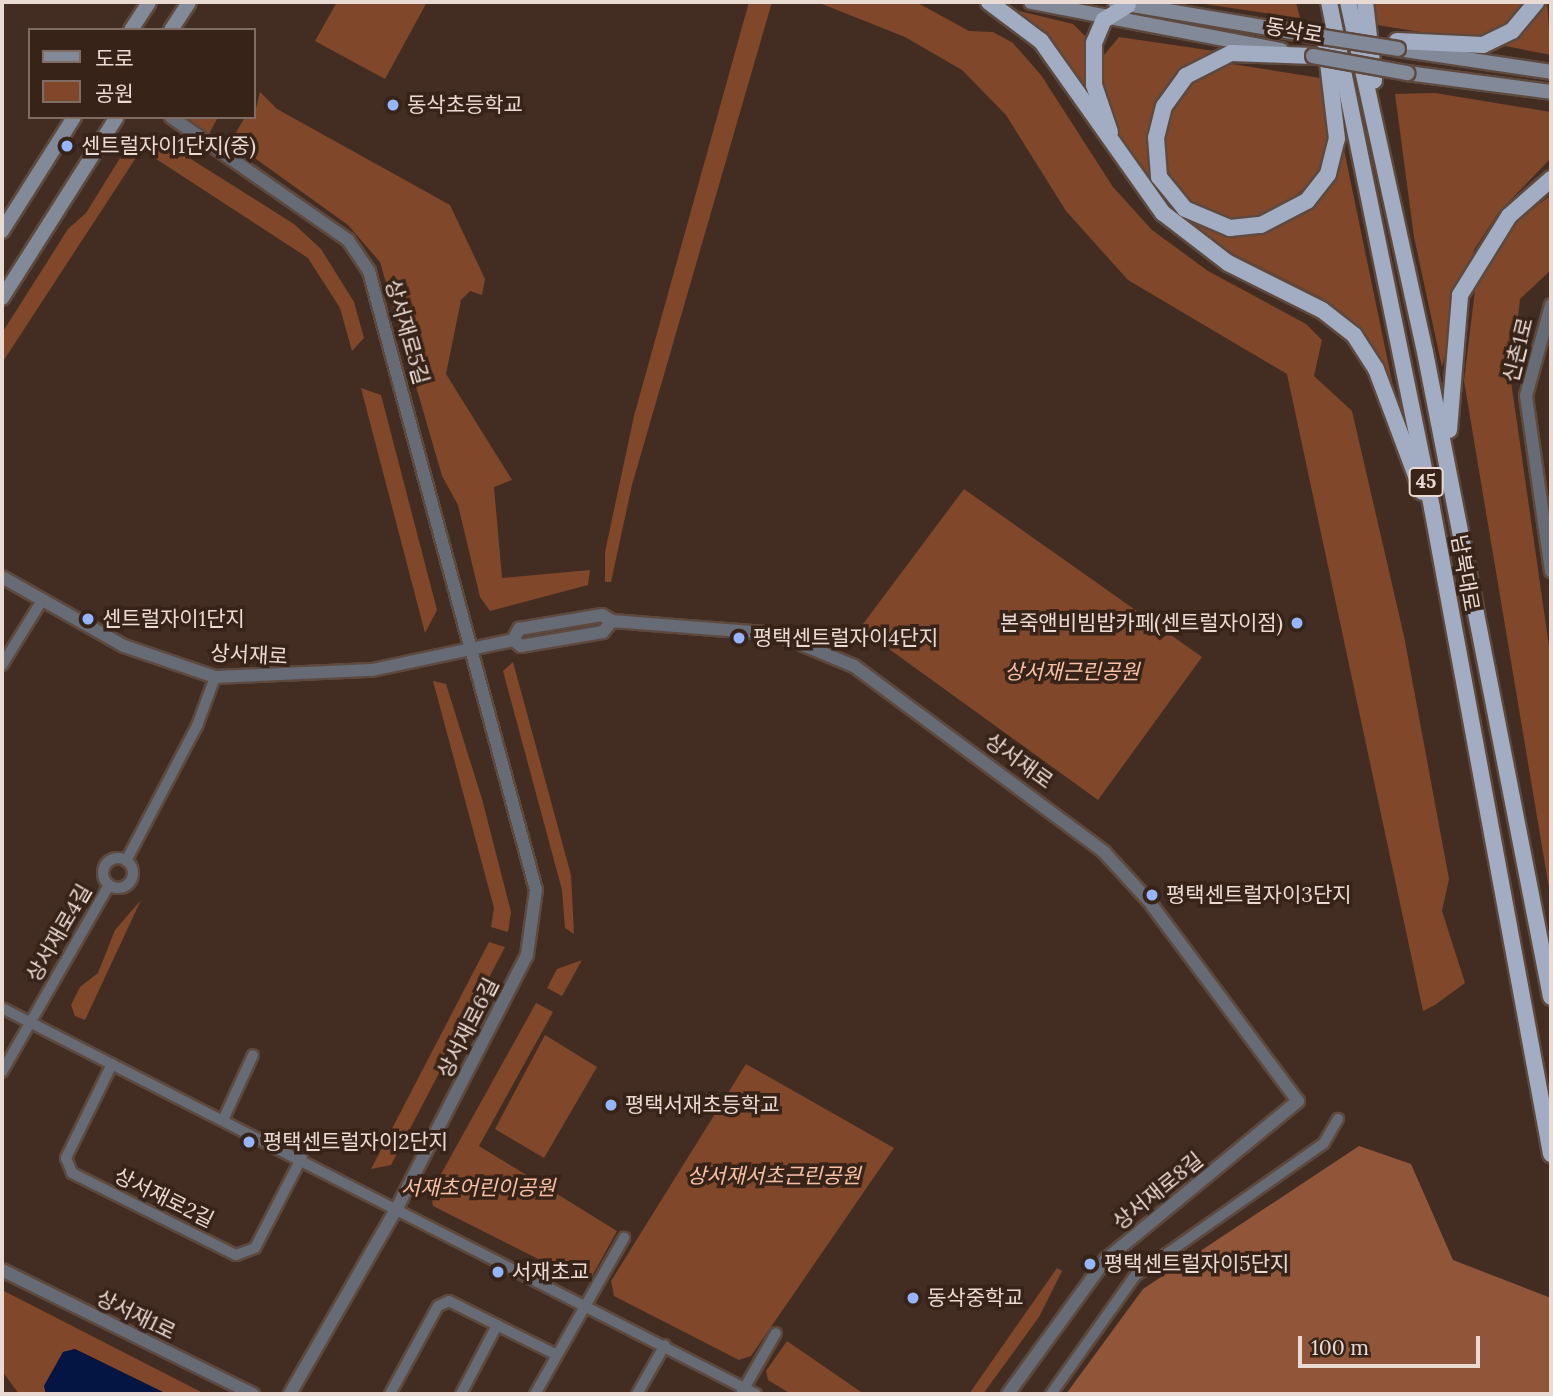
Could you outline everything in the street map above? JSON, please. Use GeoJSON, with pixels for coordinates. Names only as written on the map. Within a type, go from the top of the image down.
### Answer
{"type":"FeatureCollection","features":[{"type":"Feature","properties":{"kind":"highway"},"geometry":{"type":"LineString","coordinates":[[989,2],[1041,41],[1123,163],[1163,213],[1220,256],[1322,310],[1354,335],[1377,369],[1416,481],[1432,508]]}},
{"type":"Feature","properties":{"kind":"highway"},"geometry":{"type":"LineString","coordinates":[[1313,56],[1231,53],[1208,60],[1186,76],[1164,106],[1156,137],[1159,177],[1185,209],[1230,228],[1261,225],[1307,201],[1328,174],[1337,139],[1335,102],[1319,2]]}},
{"type":"Feature","properties":{"kind":"highway","name":"남북대로"},"geometry":{"type":"LineString","coordinates":[[1329,2],[1432,508],[1551,1154]]}},
{"type":"Feature","properties":{"kind":"highway","name":"남북대로"},"geometry":{"type":"LineString","coordinates":[[1348,2],[1452,492],[1551,997]]}},
{"type":"Feature","properties":{"kind":"highway"},"geometry":{"type":"LineString","coordinates":[[1365,2],[1384,163]]}},
{"type":"Feature","properties":{"kind":"highway"},"geometry":{"type":"LineString","coordinates":[[1398,45],[1483,45],[1512,31],[1536,2]]}},
{"type":"Feature","properties":{"kind":"highway"},"geometry":{"type":"LineString","coordinates":[[1122,3],[1104,20],[1094,43],[1094,85],[1123,163]]}},
{"type":"Feature","properties":{"kind":"highway"},"geometry":{"type":"LineString","coordinates":[[1452,492],[1448,409],[1460,295],[1509,216],[1551,179]]}},
{"type":"Feature","properties":{"kind":"main road"},"geometry":{"type":"LineString","coordinates":[[132,28],[149,2]]}},
{"type":"Feature","properties":{"kind":"main road"},"geometry":{"type":"LineString","coordinates":[[173,28],[189,2]]}},
{"type":"Feature","properties":{"kind":"main road","name":"동삭로"},"geometry":{"type":"LineString","coordinates":[[1031,2],[1104,20],[1407,73],[1551,92]]}},
{"type":"Feature","properties":{"kind":"main road","name":"동삭로"},"geometry":{"type":"LineString","coordinates":[[1122,3],[1310,35],[1398,45],[1551,72]]}},
{"type":"Feature","properties":{"kind":"main road"},"geometry":{"type":"LineString","coordinates":[[2,231],[73,119]]}},
{"type":"Feature","properties":{"kind":"main road"},"geometry":{"type":"LineString","coordinates":[[2,298],[116,119]]}},
{"type":"Feature","properties":{"kind":"street","name":"상서재로5길"},"geometry":{"type":"LineString","coordinates":[[174,119],[348,240],[369,271],[470,650]]}},
{"type":"Feature","properties":{"kind":"street","name":"신촌1로"},"geometry":{"type":"LineString","coordinates":[[1551,305],[1526,396],[1551,571]]}},
{"type":"Feature","properties":{"kind":"street","name":"상서재로"},"geometry":{"type":"LineString","coordinates":[[2,577],[41,602],[124,646],[215,677],[318,677],[470,650],[513,640],[519,629],[586,616],[612,621],[777,634],[854,666],[1104,852],[1148,900],[1298,1101]]}},
{"type":"Feature","properties":{"kind":"street"},"geometry":{"type":"LineString","coordinates":[[2,665],[41,602]]}},
{"type":"Feature","properties":{"kind":"street","name":"상서재로6길"},"geometry":{"type":"LineString","coordinates":[[290,1394],[398,1206],[527,955],[536,890],[470,650]]}},
{"type":"Feature","properties":{"kind":"street"},"geometry":{"type":"LineString","coordinates":[[125,861],[107,863],[108,886],[130,882],[125,861],[197,726],[215,677]]}},
{"type":"Feature","properties":{"kind":"street","name":"상서재로4길"},"geometry":{"type":"LineString","coordinates":[[2,1072],[108,886]]}},
{"type":"Feature","properties":{"kind":"street"},"geometry":{"type":"LineString","coordinates":[[2,1008],[29,1024],[224,1118],[584,1301],[743,1391],[756,1394]]}},
{"type":"Feature","properties":{"kind":"street"},"geometry":{"type":"LineString","coordinates":[[224,1118],[253,1055]]}},
{"type":"Feature","properties":{"kind":"street","name":"상서재로2길"},"geometry":{"type":"LineString","coordinates":[[112,1064],[66,1158],[72,1172],[236,1255],[255,1248],[302,1157]]}},
{"type":"Feature","properties":{"kind":"street","name":"상서재로8길"},"geometry":{"type":"LineString","coordinates":[[1008,1394],[1106,1259],[1298,1101]]}},
{"type":"Feature","properties":{"kind":"street"},"geometry":{"type":"LineString","coordinates":[[1051,1394],[1135,1276],[1324,1143],[1338,1119]]}},
{"type":"Feature","properties":{"kind":"street"},"geometry":{"type":"LineString","coordinates":[[535,1394],[584,1301],[624,1238]]}},
{"type":"Feature","properties":{"kind":"street","name":"상서재1로"},"geometry":{"type":"LineString","coordinates":[[2,1270],[253,1394]]}},
{"type":"Feature","properties":{"kind":"street"},"geometry":{"type":"LineString","coordinates":[[390,1394],[442,1303],[454,1302],[555,1354]]}},
{"type":"Feature","properties":{"kind":"street"},"geometry":{"type":"LineString","coordinates":[[461,1394],[497,1325]]}},
{"type":"Feature","properties":{"kind":"street"},"geometry":{"type":"LineString","coordinates":[[743,1391],[776,1333]]}},
{"type":"Feature","properties":{"kind":"street"},"geometry":{"type":"LineString","coordinates":[[637,1394],[665,1345]]}},
{"type":"Feature","properties":{"kind":"green space"},"geometry":{"type":"Polygon","coordinates":[[[337,2],[427,2],[385,79],[315,41],[337,2]]]}},
{"type":"Feature","properties":{"kind":"green space"},"geometry":{"type":"Polygon","coordinates":[[[749,2],[772,2],[632,485],[611,582],[605,582],[605,552],[634,416],[749,2]]]}},
{"type":"Feature","properties":{"kind":"green space"},"geometry":{"type":"Polygon","coordinates":[[[817,2],[916,2],[969,31],[993,32],[1013,43],[1041,75],[1113,187],[1152,230],[1208,271],[1306,324],[1322,340],[1314,376],[1352,411],[1404,636],[1449,879],[1442,911],[1465,983],[1435,1005],[1423,1011],[1287,374],[1128,280],[1066,211],[1006,115],[962,70],[905,37],[817,2]]]}},
{"type":"Feature","properties":{"kind":"green space"},"geometry":{"type":"Polygon","coordinates":[[[1191,2],[1296,2],[1300,18],[1191,2]]]}},
{"type":"Feature","properties":{"kind":"green space"},"geometry":{"type":"Polygon","coordinates":[[[1373,2],[1530,2],[1489,37],[1464,39],[1377,25],[1373,2]]]}},
{"type":"Feature","properties":{"kind":"green space"},"geometry":{"type":"Polygon","coordinates":[[[1547,2],[1551,55],[1495,44],[1527,27],[1547,2]]]}},
{"type":"Feature","properties":{"kind":"green space"},"geometry":{"type":"Polygon","coordinates":[[[1015,10],[1073,24],[1086,37],[1090,99],[1015,10]]]}},
{"type":"Feature","properties":{"kind":"green space"},"geometry":{"type":"Polygon","coordinates":[[[1119,37],[1221,52],[1192,66],[1150,131],[1153,178],[1186,217],[1225,236],[1266,231],[1322,198],[1343,145],[1393,386],[1356,326],[1322,298],[1218,246],[1176,215],[1146,179],[1111,127],[1101,92],[1099,61],[1119,37]]]}},
{"type":"Feature","properties":{"kind":"green space"},"geometry":{"type":"Polygon","coordinates":[[[1232,64],[1320,78],[1330,114],[1324,158],[1313,181],[1269,217],[1234,222],[1193,209],[1173,187],[1164,168],[1163,140],[1168,113],[1195,79],[1232,64]]]}},
{"type":"Feature","properties":{"kind":"green space"},"geometry":{"type":"Polygon","coordinates":[[[260,92],[277,109],[450,205],[485,279],[482,295],[470,291],[461,300],[446,374],[512,480],[494,487],[502,578],[590,570],[588,585],[490,611],[480,597],[458,505],[442,476],[380,262],[348,225],[231,141],[244,119],[256,119],[260,92]]]}},
{"type":"Feature","properties":{"kind":"green space"},"geometry":{"type":"Polygon","coordinates":[[[1435,93],[1551,112],[1551,158],[1498,213],[1474,250],[1442,367],[1414,237],[1395,94],[1435,93]]]}},
{"type":"Feature","properties":{"kind":"green space"},"geometry":{"type":"Polygon","coordinates":[[[178,119],[217,119],[207,138],[178,119]]]}},
{"type":"Feature","properties":{"kind":"green space"},"geometry":{"type":"Polygon","coordinates":[[[147,136],[141,150],[2,363],[2,333],[68,229],[86,213],[133,137],[147,136]]]}},
{"type":"Feature","properties":{"kind":"green space"},"geometry":{"type":"Polygon","coordinates":[[[159,139],[294,224],[321,249],[354,302],[364,338],[352,351],[340,308],[308,258],[150,155],[159,139]]]}},
{"type":"Feature","properties":{"kind":"green space"},"geometry":{"type":"Polygon","coordinates":[[[1551,195],[1551,270],[1520,299],[1511,381],[1551,660],[1551,900],[1464,381],[1475,290],[1515,223],[1551,195]]]}},
{"type":"Feature","properties":{"kind":"green space"},"geometry":{"type":"Polygon","coordinates":[[[361,388],[381,395],[437,610],[425,633],[361,388]]]}},
{"type":"Feature","properties":{"kind":"green space","name":"상서재근린공원"},"geometry":{"type":"Polygon","coordinates":[[[964,489],[1202,657],[1098,800],[860,628],[964,489]]]}},
{"type":"Feature","properties":{"kind":"green space"},"geometry":{"type":"Polygon","coordinates":[[[513,662],[571,875],[574,934],[565,928],[562,890],[503,671],[513,662]]]}},
{"type":"Feature","properties":{"kind":"green space"},"geometry":{"type":"Polygon","coordinates":[[[433,681],[446,684],[482,799],[511,912],[508,932],[491,927],[494,908],[433,681]]]}},
{"type":"Feature","properties":{"kind":"green space"},"geometry":{"type":"Polygon","coordinates":[[[141,900],[85,1020],[75,1016],[71,1005],[80,987],[98,973],[115,930],[141,900]]]}},
{"type":"Feature","properties":{"kind":"green space"},"geometry":{"type":"Polygon","coordinates":[[[489,942],[505,947],[391,1165],[371,1169],[489,942]]]}},
{"type":"Feature","properties":{"kind":"green space"},"geometry":{"type":"Polygon","coordinates":[[[582,960],[562,996],[547,988],[557,969],[582,960]]]}},
{"type":"Feature","properties":{"kind":"green space","name":"서재초어린이공원"},"geometry":{"type":"Polygon","coordinates":[[[536,1003],[553,1012],[479,1146],[617,1231],[591,1278],[578,1279],[433,1206],[431,1192],[536,1003]]]}},
{"type":"Feature","properties":{"kind":"green space"},"geometry":{"type":"Polygon","coordinates":[[[545,1035],[597,1067],[544,1158],[495,1129],[545,1035]]]}},
{"type":"Feature","properties":{"kind":"green space","name":"상서재서초근린공원"},"geometry":{"type":"Polygon","coordinates":[[[746,1064],[894,1148],[751,1356],[739,1360],[614,1296],[611,1281],[746,1064]]]}},
{"type":"Feature","properties":{"kind":"green space"},"geometry":{"type":"Polygon","coordinates":[[[1057,1268],[1062,1271],[1039,1317],[983,1394],[969,1394],[1057,1268]]]}},
{"type":"Feature","properties":{"kind":"green space"},"geometry":{"type":"Polygon","coordinates":[[[2,1290],[205,1394],[167,1394],[75,1349],[63,1352],[44,1386],[46,1394],[19,1394],[2,1371],[2,1290]]]}},
{"type":"Feature","properties":{"kind":"green space"},"geometry":{"type":"Polygon","coordinates":[[[787,1341],[864,1394],[791,1394],[768,1380],[766,1371],[787,1341]]]}},
{"type":"Feature","properties":{"kind":"shaded area"},"geometry":{"type":"Polygon","coordinates":[[[1359,1146],[1411,1164],[1453,1260],[1551,1298],[1551,1394],[1066,1394],[1143,1289],[1359,1146]]]}},
{"type":"Feature","properties":{"kind":"water"},"geometry":{"type":"Polygon","coordinates":[[[75,1349],[167,1394],[46,1394],[44,1386],[63,1352],[75,1349]]]}},
{"type":"Feature","properties":{"kind":"place","name":"동삭초등학교"},"geometry":{"type":"Point","coordinates":[393,105]}},
{"type":"Feature","properties":{"kind":"place","name":"센트럴자이1단지(중)"},"geometry":{"type":"Point","coordinates":[67,146]}},
{"type":"Feature","properties":{"kind":"place","name":"센트럴자이1단지"},"geometry":{"type":"Point","coordinates":[88,619]}},
{"type":"Feature","properties":{"kind":"place","name":"본죽앤비빔밥카페(센트럴자이점)"},"geometry":{"type":"Point","coordinates":[1297,623]}},
{"type":"Feature","properties":{"kind":"place","name":"평택센트럴자이4단지"},"geometry":{"type":"Point","coordinates":[739,638]}},
{"type":"Feature","properties":{"kind":"place","name":"평택센트럴자이3단지"},"geometry":{"type":"Point","coordinates":[1152,895]}},
{"type":"Feature","properties":{"kind":"place","name":"평택서재초등학교"},"geometry":{"type":"Point","coordinates":[611,1105]}},
{"type":"Feature","properties":{"kind":"place","name":"평택센트럴자이2단지"},"geometry":{"type":"Point","coordinates":[249,1142]}},
{"type":"Feature","properties":{"kind":"place","name":"평택센트럴자이5단지"},"geometry":{"type":"Point","coordinates":[1090,1264]}},
{"type":"Feature","properties":{"kind":"place","name":"서재초교"},"geometry":{"type":"Point","coordinates":[498,1272]}},
{"type":"Feature","properties":{"kind":"place","name":"동삭중학교"},"geometry":{"type":"Point","coordinates":[913,1298]}}]}
